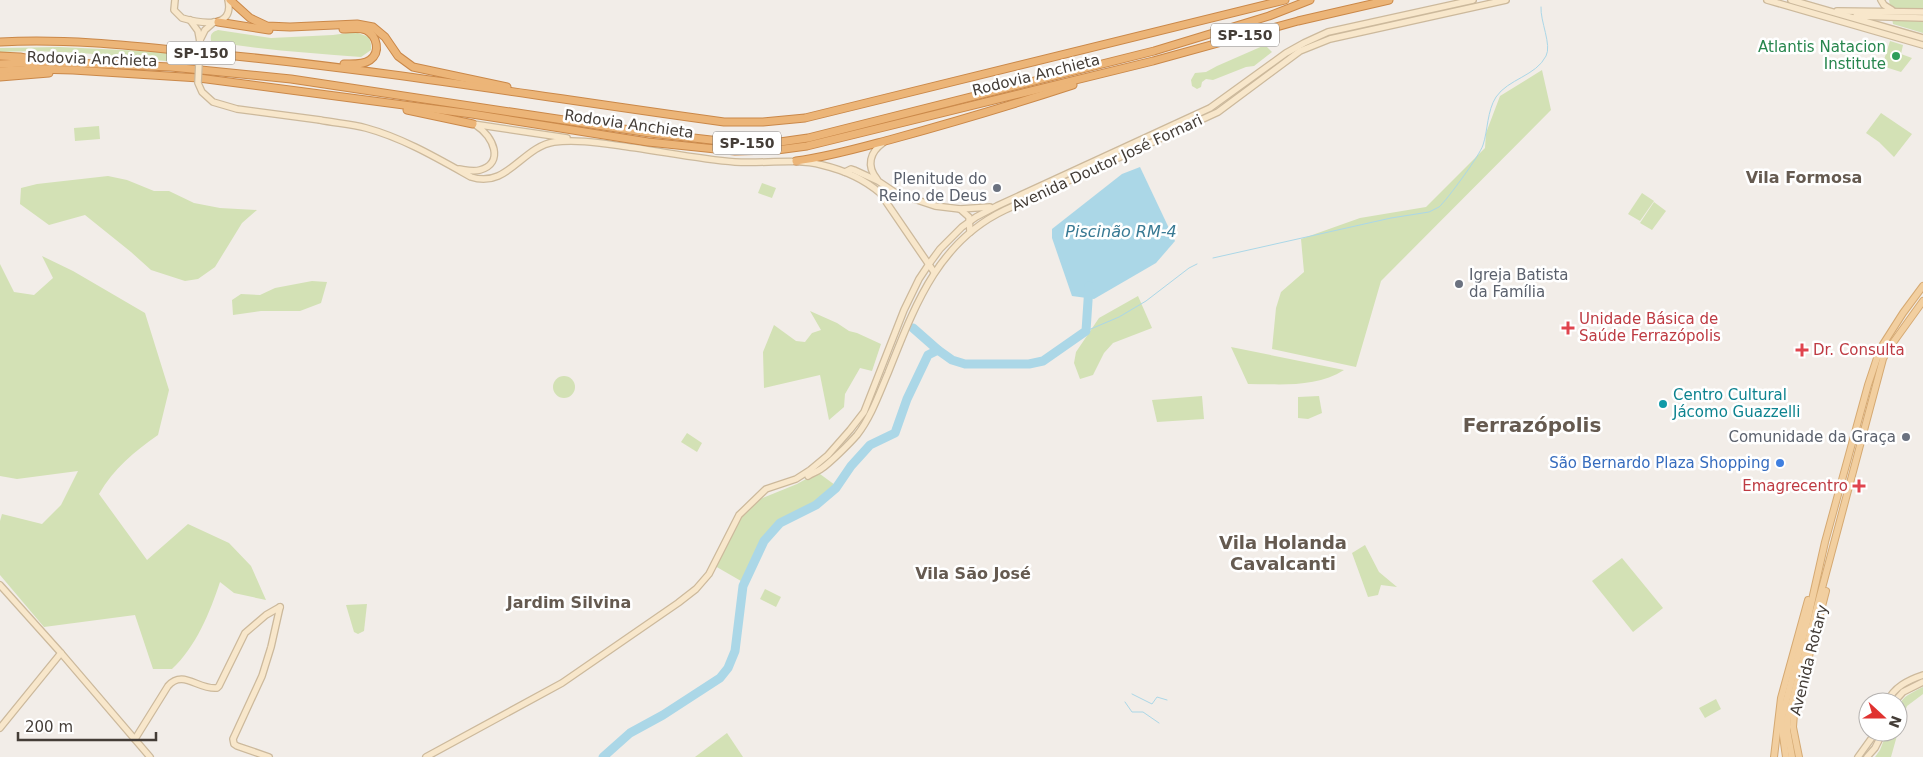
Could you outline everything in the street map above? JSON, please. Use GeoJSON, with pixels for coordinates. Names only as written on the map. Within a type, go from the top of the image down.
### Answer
{"type":"FeatureCollection","features":[{"type":"Feature","properties":{"kind":"highway"},"geometry":{"type":"LineString","coordinates":[[229,0],[250,18],[268,26],[357,24],[374,27],[386,37],[398,56],[413,67],[546,97]]}},
{"type":"Feature","properties":{"kind":"highway","name":"Rodovia Anchieta"},"geometry":{"type":"LineString","coordinates":[[0,42],[100,43],[301,62],[724,122],[789,120],[1285,0]]}},
{"type":"Feature","properties":{"kind":"highway","name":"Rodovia Anchieta"},"geometry":{"type":"LineString","coordinates":[[0,64],[48,62],[171,67],[291,79],[650,133],[737,142],[773,143],[836,132],[1154,51],[1269,16],[1310,0]]}},
{"type":"Feature","properties":{"kind":"highway","name":"Rodovia Anchieta"},"geometry":{"type":"LineString","coordinates":[[0,71],[35,69],[73,70],[199,78],[472,114],[648,142],[756,152],[808,146],[1126,67],[1153,61],[1169,61],[1186,56],[1208,45],[1389,0]]}},
{"type":"Feature","properties":{"kind":"highway"},"geometry":{"type":"LineString","coordinates":[[218,21],[271,30],[360,29],[366,30],[376,40],[375,54],[371,59],[360,64],[301,62]]}},
{"type":"Feature","properties":{"kind":"highway"},"geometry":{"type":"LineString","coordinates":[[0,56],[48,62]]}},
{"type":"Feature","properties":{"kind":"highway"},"geometry":{"type":"LineString","coordinates":[[796,161],[814,159],[967,119],[1126,67]]}},
{"type":"Feature","properties":{"kind":"highway"},"geometry":{"type":"LineString","coordinates":[[0,77],[73,70]]}},
{"type":"Feature","properties":{"kind":"highway"},"geometry":{"type":"LineString","coordinates":[[326,94],[473,124]]}},
{"type":"Feature","properties":{"kind":"main road"},"geometry":{"type":"LineString","coordinates":[[175,0],[176,14],[182,18],[218,21]]}},
{"type":"Feature","properties":{"kind":"main road"},"geometry":{"type":"LineString","coordinates":[[200,41],[205,30],[228,11],[229,0]]}},
{"type":"Feature","properties":{"kind":"main road","name":"Avenida Doutor José Fornari"},"geometry":{"type":"LineString","coordinates":[[828,455],[864,412],[904,310],[928,264],[951,237],[970,221],[997,206],[1210,108],[1286,53],[1313,38],[1328,32],[1473,0]]}},
{"type":"Feature","properties":{"kind":"main road","name":"Avenida Doutor José Fornari"},"geometry":{"type":"LineString","coordinates":[[786,484],[797,482],[821,469],[857,435],[870,414],[916,307],[934,272],[952,250],[982,222],[1218,112],[1300,51],[1315,44],[1330,38],[1506,0]]}},
{"type":"Feature","properties":{"kind":"main road"},"geometry":{"type":"LineString","coordinates":[[1767,0],[1923,44]]}},
{"type":"Feature","properties":{"kind":"main road"},"geometry":{"type":"LineString","coordinates":[[1791,0],[1923,38]]}},
{"type":"Feature","properties":{"kind":"main road"},"geometry":{"type":"LineString","coordinates":[[1881,0],[1887,7],[1897,13]]}},
{"type":"Feature","properties":{"kind":"main road"},"geometry":{"type":"LineString","coordinates":[[1828,10],[1897,13],[1923,18]]}},
{"type":"Feature","properties":{"kind":"main road"},"geometry":{"type":"LineString","coordinates":[[1824,17],[1923,12]]}},
{"type":"Feature","properties":{"kind":"main road"},"geometry":{"type":"LineString","coordinates":[[190,20],[197,28],[200,41],[198,82],[203,93],[212,102],[237,110],[320,120],[357,126],[382,133],[405,142],[475,178],[493,179],[504,174],[534,150],[548,143],[558,141],[594,142]]}},
{"type":"Feature","properties":{"kind":"main road"},"geometry":{"type":"LineString","coordinates":[[455,168],[478,171],[485,168],[493,158],[492,141],[481,129],[473,124]]}},
{"type":"Feature","properties":{"kind":"main road"},"geometry":{"type":"LineString","coordinates":[[473,124],[734,162],[796,161],[820,164],[845,172],[876,189],[889,203],[934,272]]}},
{"type":"Feature","properties":{"kind":"main road"},"geometry":{"type":"LineString","coordinates":[[878,181],[872,172],[870,163],[876,149],[886,141]]}},
{"type":"Feature","properties":{"kind":"main road"},"geometry":{"type":"LineString","coordinates":[[845,172],[851,169],[854,170],[878,181],[896,193],[936,206],[960,209],[997,206]]}},
{"type":"Feature","properties":{"kind":"main road"},"geometry":{"type":"LineString","coordinates":[[889,203],[890,197],[896,193]]}},
{"type":"Feature","properties":{"kind":"main road"},"geometry":{"type":"LineString","coordinates":[[960,209],[968,215],[970,232]]}},
{"type":"Feature","properties":{"kind":"main road","name":"Avenida Rotary"},"geometry":{"type":"LineString","coordinates":[[1774,757],[1781,698],[1876,357],[1900,317],[1923,286]]}},
{"type":"Feature","properties":{"kind":"main road","name":"Avenida Rotary"},"geometry":{"type":"LineString","coordinates":[[1810,623],[1829,562],[1883,359],[1923,301]]}},
{"type":"Feature","properties":{"kind":"main road"},"geometry":{"type":"LineString","coordinates":[[821,469],[828,455]]}},
{"type":"Feature","properties":{"kind":"main road"},"geometry":{"type":"LineString","coordinates":[[426,757],[562,683],[696,590],[709,574],[732,528],[746,507],[766,489],[786,484],[810,470],[828,455]]}},
{"type":"Feature","properties":{"kind":"main road","name":"Avenida Rotary"},"geometry":{"type":"LineString","coordinates":[[1799,757],[1793,727],[1794,714],[1830,578],[1829,562]]}},
{"type":"Feature","properties":{"kind":"main road","name":"Avenida Rotary"},"geometry":{"type":"LineString","coordinates":[[1810,623],[1815,580]]}},
{"type":"Feature","properties":{"kind":"main road"},"geometry":{"type":"LineString","coordinates":[[0,585],[150,757]]}},
{"type":"Feature","properties":{"kind":"main road"},"geometry":{"type":"LineString","coordinates":[[135,739],[168,686],[175,680],[182,679],[209,688],[217,688],[225,678],[245,633],[280,607],[262,676],[234,735],[234,744],[269,757]]}},
{"type":"Feature","properties":{"kind":"main road"},"geometry":{"type":"LineString","coordinates":[[1786,757],[1782,736],[1783,713],[1810,623]]}},
{"type":"Feature","properties":{"kind":"main road"},"geometry":{"type":"LineString","coordinates":[[1792,757],[1787,730],[1788,716],[1810,623]]}},
{"type":"Feature","properties":{"kind":"main road"},"geometry":{"type":"LineString","coordinates":[[0,728],[61,653]]}},
{"type":"Feature","properties":{"kind":"main road"},"geometry":{"type":"LineString","coordinates":[[1895,692],[1908,680],[1923,675]]}},
{"type":"Feature","properties":{"kind":"main road"},"geometry":{"type":"LineString","coordinates":[[1903,692],[1923,682]]}},
{"type":"Feature","properties":{"kind":"main road"},"geometry":{"type":"LineString","coordinates":[[1858,757],[1869,742]]}},
{"type":"Feature","properties":{"kind":"main road"},"geometry":{"type":"LineString","coordinates":[[1868,757],[1878,742]]}},
{"type":"Feature","properties":{"kind":"green space"},"geometry":{"type":"Polygon","coordinates":[[[1889,0],[1923,0],[1923,33],[1893,24],[1889,0]]]}},
{"type":"Feature","properties":{"kind":"green space"},"geometry":{"type":"Polygon","coordinates":[[[218,30],[271,38],[355,32],[369,37],[371,50],[361,57],[267,49],[211,41],[212,34],[218,30]]]}},
{"type":"Feature","properties":{"kind":"green space","name":"Atlantis Natacion Institute"},"geometry":{"type":"Polygon","coordinates":[[[1890,41],[1903,45],[1901,54],[1912,58],[1901,72],[1882,66],[1890,41]]]}},
{"type":"Feature","properties":{"kind":"green space"},"geometry":{"type":"Polygon","coordinates":[[[1265,45],[1272,52],[1254,66],[1246,67],[1213,80],[1206,79],[1202,82],[1201,87],[1197,89],[1192,86],[1191,80],[1195,73],[1206,72],[1265,45]]]}},
{"type":"Feature","properties":{"kind":"green space"},"geometry":{"type":"Polygon","coordinates":[[[59,47],[186,53],[185,63],[70,53],[0,52],[0,48],[59,47]]]}},
{"type":"Feature","properties":{"kind":"green space"},"geometry":{"type":"Polygon","coordinates":[[[1542,70],[1551,110],[1381,281],[1356,367],[1272,349],[1276,308],[1281,292],[1304,272],[1301,239],[1360,218],[1426,207],[1485,148],[1486,133],[1500,96],[1542,70]]]}},
{"type":"Feature","properties":{"kind":"green space"},"geometry":{"type":"Polygon","coordinates":[[[1881,113],[1912,134],[1894,157],[1879,142],[1866,133],[1881,113]]]}},
{"type":"Feature","properties":{"kind":"green space"},"geometry":{"type":"Polygon","coordinates":[[[99,126],[100,139],[75,141],[74,128],[99,126]]]}},
{"type":"Feature","properties":{"kind":"green space"},"geometry":{"type":"Polygon","coordinates":[[[108,176],[127,180],[154,191],[169,191],[194,203],[220,208],[257,210],[242,223],[215,267],[198,279],[185,281],[151,270],[85,215],[49,225],[20,204],[21,188],[37,184],[108,176]]]}},
{"type":"Feature","properties":{"kind":"green space"},"geometry":{"type":"Polygon","coordinates":[[[762,183],[776,188],[772,198],[758,193],[762,183]]]}},
{"type":"Feature","properties":{"kind":"green space"},"geometry":{"type":"Polygon","coordinates":[[[1642,193],[1654,201],[1640,221],[1628,214],[1642,193]]]}},
{"type":"Feature","properties":{"kind":"green space"},"geometry":{"type":"Polygon","coordinates":[[[1654,202],[1666,211],[1652,230],[1640,223],[1654,202]]]}},
{"type":"Feature","properties":{"kind":"green space"},"geometry":{"type":"Polygon","coordinates":[[[42,256],[73,271],[145,313],[169,390],[158,435],[125,461],[111,476],[99,494],[147,560],[188,524],[229,543],[251,566],[266,600],[234,593],[220,582],[207,617],[195,640],[172,669],[153,669],[135,615],[44,627],[0,575],[0,521],[2,514],[42,524],[61,505],[78,471],[17,479],[0,476],[0,264],[14,292],[34,295],[53,278],[42,256]]]}},
{"type":"Feature","properties":{"kind":"green space"},"geometry":{"type":"Polygon","coordinates":[[[312,281],[327,282],[321,303],[300,311],[261,311],[233,315],[232,300],[241,294],[260,295],[275,288],[312,281]]]}},
{"type":"Feature","properties":{"kind":"green space"},"geometry":{"type":"Polygon","coordinates":[[[1138,296],[1152,328],[1113,343],[1104,353],[1093,375],[1080,379],[1074,363],[1076,352],[1099,318],[1138,296]]]}},
{"type":"Feature","properties":{"kind":"green space"},"geometry":{"type":"Polygon","coordinates":[[[810,311],[837,323],[849,331],[881,344],[872,371],[860,368],[845,394],[844,407],[829,420],[820,375],[764,388],[763,352],[774,325],[796,341],[805,342],[812,333],[821,330],[810,311]]]}},
{"type":"Feature","properties":{"kind":"green space"},"geometry":{"type":"Polygon","coordinates":[[[1231,347],[1344,370],[1322,380],[1298,384],[1248,384],[1231,347]]]}},
{"type":"Feature","properties":{"kind":"green space"},"geometry":{"type":"Polygon","coordinates":[[[564,376],[572,379],[575,387],[572,395],[564,398],[556,395],[553,387],[556,379],[564,376]]]}},
{"type":"Feature","properties":{"kind":"green space"},"geometry":{"type":"Polygon","coordinates":[[[1202,396],[1204,419],[1157,422],[1152,400],[1202,396]]]}},
{"type":"Feature","properties":{"kind":"green space"},"geometry":{"type":"Polygon","coordinates":[[[1319,396],[1322,413],[1308,419],[1298,418],[1298,397],[1319,396]]]}},
{"type":"Feature","properties":{"kind":"green space"},"geometry":{"type":"Polygon","coordinates":[[[687,433],[702,443],[697,452],[681,442],[687,433]]]}},
{"type":"Feature","properties":{"kind":"green space"},"geometry":{"type":"Polygon","coordinates":[[[815,474],[820,474],[835,485],[815,503],[779,522],[770,531],[757,550],[741,581],[715,566],[738,522],[760,499],[797,484],[815,474]]]}},
{"type":"Feature","properties":{"kind":"green space"},"geometry":{"type":"Polygon","coordinates":[[[1365,545],[1379,572],[1397,587],[1381,585],[1378,595],[1368,597],[1352,553],[1365,545]]]}},
{"type":"Feature","properties":{"kind":"green space"},"geometry":{"type":"Polygon","coordinates":[[[1622,558],[1663,608],[1633,632],[1592,581],[1622,558]]]}},
{"type":"Feature","properties":{"kind":"green space"},"geometry":{"type":"Polygon","coordinates":[[[765,589],[781,597],[776,607],[760,599],[765,589]]]}},
{"type":"Feature","properties":{"kind":"green space"},"geometry":{"type":"Polygon","coordinates":[[[367,604],[364,631],[358,634],[354,632],[346,605],[367,604]]]}},
{"type":"Feature","properties":{"kind":"green space"},"geometry":{"type":"Polygon","coordinates":[[[1923,687],[1923,694],[1908,705],[1908,695],[1923,687]]]}},
{"type":"Feature","properties":{"kind":"green space"},"geometry":{"type":"Polygon","coordinates":[[[1716,699],[1721,709],[1705,718],[1699,708],[1716,699]]]}},
{"type":"Feature","properties":{"kind":"green space"},"geometry":{"type":"Polygon","coordinates":[[[727,733],[743,757],[695,757],[727,733]]]}},
{"type":"Feature","properties":{"kind":"green space"},"geometry":{"type":"Polygon","coordinates":[[[1883,742],[1895,742],[1891,757],[1875,757],[1883,742]]]}},
{"type":"Feature","properties":{"kind":"water","name":"Piscinão RM-4"},"geometry":{"type":"Polygon","coordinates":[[[1140,167],[1175,241],[1156,263],[1094,299],[1072,296],[1052,238],[1052,229],[1122,174],[1140,167]]]}},
{"type":"Feature","properties":{"kind":"waterway"},"geometry":{"type":"LineString","coordinates":[[1213,258],[1391,218],[1429,212],[1439,207],[1449,196],[1481,150],[1485,139],[1489,114],[1496,97],[1507,86],[1536,68],[1546,56],[1548,46],[1541,7]]}},
{"type":"Feature","properties":{"kind":"waterway"},"geometry":{"type":"LineString","coordinates":[[1086,331],[1119,317],[1146,301],[1197,264]]}},
{"type":"Feature","properties":{"kind":"waterway"},"geometry":{"type":"LineString","coordinates":[[603,757],[630,733],[663,715],[720,678],[728,668],[735,651],[743,586],[764,541],[780,523],[816,505],[836,488],[851,466],[870,445],[895,433],[907,399],[928,355],[938,350],[952,360],[965,364],[1029,364],[1043,361],[1086,331],[1089,286]]}},
{"type":"Feature","properties":{"kind":"waterway"},"geometry":{"type":"LineString","coordinates":[[913,328],[938,350]]}},
{"type":"Feature","properties":{"kind":"waterway"},"geometry":{"type":"LineString","coordinates":[[1132,694],[1152,704],[1157,697],[1167,700]]}},
{"type":"Feature","properties":{"kind":"waterway"},"geometry":{"type":"LineString","coordinates":[[1125,702],[1132,712],[1143,712],[1159,723]]}},
{"type":"Feature","properties":{"kind":"place","name":"Atlantis Natacion Institute"},"geometry":{"type":"Point","coordinates":[1896,56]}},
{"type":"Feature","properties":{"kind":"place","name":"Plenitude do Reino de Deus"},"geometry":{"type":"Point","coordinates":[997,188]}},
{"type":"Feature","properties":{"kind":"place","name":"Igreja Batista da Família"},"geometry":{"type":"Point","coordinates":[1459,284]}},
{"type":"Feature","properties":{"kind":"place","name":"Unidade Básica de Saúde Ferrazópolis"},"geometry":{"type":"Point","coordinates":[1568,328]}},
{"type":"Feature","properties":{"kind":"place","name":"Dr. Consulta"},"geometry":{"type":"Point","coordinates":[1802,350]}},
{"type":"Feature","properties":{"kind":"place","name":"Centro Cultural Jácomo Guazzelli"},"geometry":{"type":"Point","coordinates":[1663,404]}},
{"type":"Feature","properties":{"kind":"place","name":"Comunidade da Graça"},"geometry":{"type":"Point","coordinates":[1906,437]}},
{"type":"Feature","properties":{"kind":"place","name":"São Bernardo Plaza Shopping"},"geometry":{"type":"Point","coordinates":[1780,463]}},
{"type":"Feature","properties":{"kind":"place","name":"Emagrecentro"},"geometry":{"type":"Point","coordinates":[1859,486]}},
{"type":"Feature","properties":{"kind":"district","name":"Vila Formosa"},"geometry":{"type":"Point","coordinates":[1804,177]}},
{"type":"Feature","properties":{"kind":"district","name":"Ferrazópolis"},"geometry":{"type":"Point","coordinates":[1532,425]}},
{"type":"Feature","properties":{"kind":"district","name":"Vila Holanda Cavalcanti"},"geometry":{"type":"Point","coordinates":[1283,552]}},
{"type":"Feature","properties":{"kind":"district","name":"Vila São José"},"geometry":{"type":"Point","coordinates":[973,573]}},
{"type":"Feature","properties":{"kind":"district","name":"Jardim Silvina"},"geometry":{"type":"Point","coordinates":[569,602]}}]}
